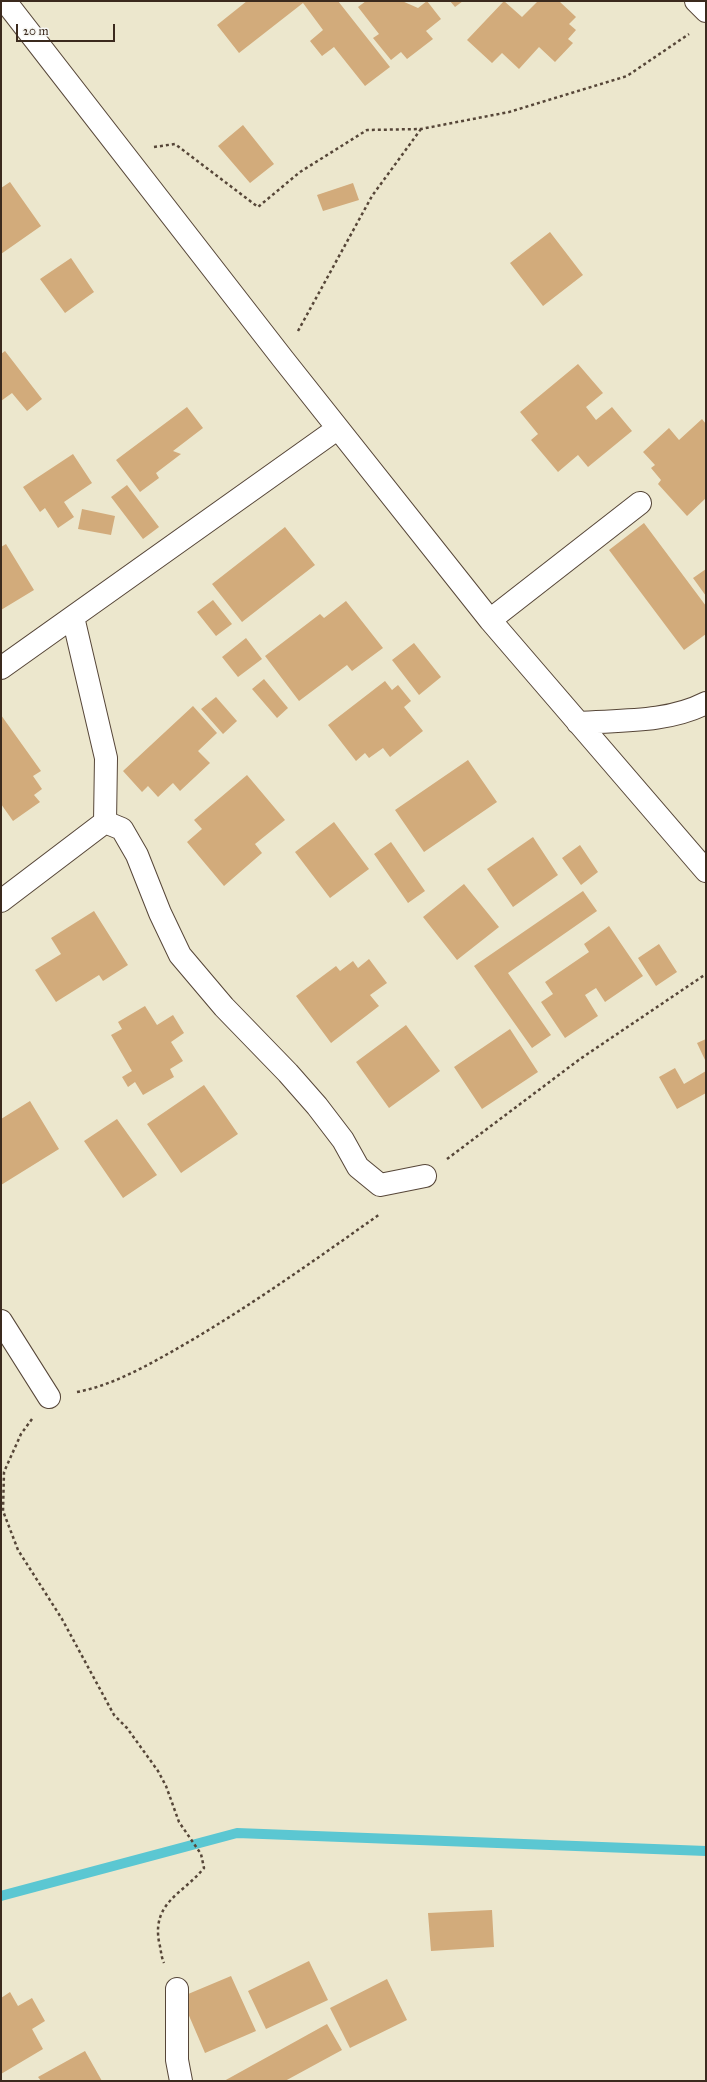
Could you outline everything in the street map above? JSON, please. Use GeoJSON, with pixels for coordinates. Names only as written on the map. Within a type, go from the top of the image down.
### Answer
{"type":"FeatureCollection","features":[{"type":"Feature","properties":{"kind":"street"},"geometry":{"type":"LineString","coordinates":[[5,1],[337,429],[490,620],[706,871]]}},
{"type":"Feature","properties":{"kind":"street"},"geometry":{"type":"LineString","coordinates":[[696,1],[706,11]]}},
{"type":"Feature","properties":{"kind":"street"},"geometry":{"type":"LineString","coordinates":[[1,668],[337,429]]}},
{"type":"Feature","properties":{"kind":"street"},"geometry":{"type":"LineString","coordinates":[[490,620],[640,503]]}},
{"type":"Feature","properties":{"kind":"street"},"geometry":{"type":"LineString","coordinates":[[73,617],[106,758],[105,822]]}},
{"type":"Feature","properties":{"kind":"street"},"geometry":{"type":"LineString","coordinates":[[578,723],[655,718],[698,707],[706,702]]}},
{"type":"Feature","properties":{"kind":"street"},"geometry":{"type":"LineString","coordinates":[[1,901],[105,822]]}},
{"type":"Feature","properties":{"kind":"street"},"geometry":{"type":"LineString","coordinates":[[105,822],[122,829],[137,855],[160,913],[180,955],[224,1008],[288,1073],[317,1106],[343,1140],[358,1167],[380,1185],[425,1176]]}},
{"type":"Feature","properties":{"kind":"street"},"geometry":{"type":"LineString","coordinates":[[1,1321],[49,1397]]}},
{"type":"Feature","properties":{"kind":"street"},"geometry":{"type":"LineString","coordinates":[[177,1989],[177,2060],[181,2081]]}},
{"type":"Feature","properties":{"kind":"path"},"geometry":{"type":"LineString","coordinates":[[122,152],[175,144],[258,207],[300,172],[367,130],[422,129],[509,112],[627,76],[693,31]]}},
{"type":"Feature","properties":{"kind":"path"},"geometry":{"type":"LineString","coordinates":[[283,359],[372,196],[422,129]]}},
{"type":"Feature","properties":{"kind":"path"},"geometry":{"type":"LineString","coordinates":[[49,1397],[21,1434],[4,1472],[3,1511],[18,1550],[62,1620],[114,1715],[127,1728],[158,1771],[166,1786],[179,1822],[201,1854],[204,1868],[196,1878],[172,1898],[159,1916],[158,1936],[163,1961],[177,1989]]}},
{"type":"Feature","properties":{"kind":"path"},"geometry":{"type":"LineString","coordinates":[[1,1520],[6,1520]]}},
{"type":"Feature","properties":{"kind":"building"},"geometry":{"type":"Polygon","coordinates":[[[247,1],[338,1],[390,67],[365,86],[334,47],[322,56],[310,41],[323,30],[303,3],[239,53],[217,25],[247,1]]]}},
{"type":"Feature","properties":{"kind":"building"},"geometry":{"type":"Polygon","coordinates":[[[366,1],[402,1],[418,8],[427,1],[441,19],[426,31],[433,39],[407,59],[401,52],[391,60],[373,38],[379,34],[358,7],[366,1]]]}},
{"type":"Feature","properties":{"kind":"building"},"geometry":{"type":"Polygon","coordinates":[[[450,1],[463,1],[455,7],[450,1]]]}},
{"type":"Feature","properties":{"kind":"building"},"geometry":{"type":"Polygon","coordinates":[[[504,1],[522,17],[538,1],[559,1],[576,17],[569,24],[576,30],[568,39],[573,43],[555,62],[539,47],[519,69],[502,53],[492,63],[467,40],[504,1]]]}},
{"type":"Feature","properties":{"kind":"building"},"geometry":{"type":"Polygon","coordinates":[[[243,125],[274,164],[250,183],[218,146],[243,125]]]}},
{"type":"Feature","properties":{"kind":"building"},"geometry":{"type":"Polygon","coordinates":[[[10,182],[41,226],[1,254],[1,188],[10,182]]]}},
{"type":"Feature","properties":{"kind":"building"},"geometry":{"type":"Polygon","coordinates":[[[353,183],[359,200],[323,211],[317,195],[353,183]]]}},
{"type":"Feature","properties":{"kind":"building"},"geometry":{"type":"Polygon","coordinates":[[[550,232],[583,275],[543,306],[510,263],[550,232]]]}},
{"type":"Feature","properties":{"kind":"building"},"geometry":{"type":"Polygon","coordinates":[[[71,258],[94,292],[65,313],[40,279],[71,258]]]}},
{"type":"Feature","properties":{"kind":"building"},"geometry":{"type":"Polygon","coordinates":[[[5,351],[42,399],[27,411],[12,393],[1,401],[1,354],[5,351]]]}},
{"type":"Feature","properties":{"kind":"building"},"geometry":{"type":"Polygon","coordinates":[[[578,364],[603,393],[586,407],[596,420],[612,407],[632,431],[588,467],[578,455],[558,472],[531,440],[538,434],[520,412],[578,364]]]}},
{"type":"Feature","properties":{"kind":"building"},"geometry":{"type":"Polygon","coordinates":[[[187,407],[203,428],[173,451],[181,454],[156,473],[159,478],[140,492],[116,460],[187,407]]]}},
{"type":"Feature","properties":{"kind":"building"},"geometry":{"type":"Polygon","coordinates":[[[702,419],[706,424],[706,498],[687,516],[658,484],[661,480],[651,468],[655,465],[643,452],[669,428],[679,440],[702,419]]]}},
{"type":"Feature","properties":{"kind":"building"},"geometry":{"type":"Polygon","coordinates":[[[73,454],[92,483],[64,502],[74,517],[58,528],[45,508],[40,512],[23,487],[73,454]]]}},
{"type":"Feature","properties":{"kind":"building"},"geometry":{"type":"Polygon","coordinates":[[[127,485],[159,527],[143,539],[111,497],[127,485]]]}},
{"type":"Feature","properties":{"kind":"building"},"geometry":{"type":"Polygon","coordinates":[[[82,509],[115,516],[111,535],[78,529],[82,509]]]}},
{"type":"Feature","properties":{"kind":"building"},"geometry":{"type":"Polygon","coordinates":[[[644,523],[706,606],[706,634],[684,650],[609,550],[644,523]]]}},
{"type":"Feature","properties":{"kind":"building"},"geometry":{"type":"Polygon","coordinates":[[[285,527],[315,565],[242,622],[212,584],[285,527]]]}},
{"type":"Feature","properties":{"kind":"building"},"geometry":{"type":"Polygon","coordinates":[[[6,544],[34,590],[1,610],[1,547],[6,544]]]}},
{"type":"Feature","properties":{"kind":"building"},"geometry":{"type":"Polygon","coordinates":[[[706,569],[706,596],[693,578],[706,569]]]}},
{"type":"Feature","properties":{"kind":"building"},"geometry":{"type":"Polygon","coordinates":[[[213,600],[232,624],[216,636],[197,612],[213,600]]]}},
{"type":"Feature","properties":{"kind":"building"},"geometry":{"type":"Polygon","coordinates":[[[346,601],[383,648],[352,671],[347,665],[299,701],[265,656],[320,614],[324,618],[346,601]]]}},
{"type":"Feature","properties":{"kind":"building"},"geometry":{"type":"Polygon","coordinates":[[[246,638],[262,659],[238,677],[222,657],[246,638]]]}},
{"type":"Feature","properties":{"kind":"building"},"geometry":{"type":"Polygon","coordinates":[[[414,643],[441,677],[419,695],[392,660],[414,643]]]}},
{"type":"Feature","properties":{"kind":"building"},"geometry":{"type":"Polygon","coordinates":[[[264,679],[288,708],[277,718],[252,689],[264,679]]]}},
{"type":"Feature","properties":{"kind":"building"},"geometry":{"type":"Polygon","coordinates":[[[385,681],[392,690],[398,685],[411,701],[404,707],[423,731],[390,757],[383,748],[369,758],[365,753],[356,761],[328,725],[385,681]]]}},
{"type":"Feature","properties":{"kind":"building"},"geometry":{"type":"Polygon","coordinates":[[[216,697],[237,721],[223,734],[201,709],[216,697]]]}},
{"type":"Feature","properties":{"kind":"building"},"geometry":{"type":"Polygon","coordinates":[[[193,706],[217,733],[198,751],[210,763],[180,791],[173,783],[158,797],[148,786],[142,792],[123,771],[193,706]]]}},
{"type":"Feature","properties":{"kind":"building"},"geometry":{"type":"Polygon","coordinates":[[[1,715],[41,771],[33,776],[42,789],[34,795],[40,802],[13,821],[1,804],[1,715]]]}},
{"type":"Feature","properties":{"kind":"building"},"geometry":{"type":"Polygon","coordinates":[[[468,760],[497,802],[424,852],[395,810],[468,760]]]}},
{"type":"Feature","properties":{"kind":"building"},"geometry":{"type":"Polygon","coordinates":[[[247,775],[285,820],[255,844],[262,853],[224,886],[187,842],[202,829],[194,820],[247,775]]]}},
{"type":"Feature","properties":{"kind":"building"},"geometry":{"type":"Polygon","coordinates":[[[334,822],[369,869],[330,898],[295,852],[334,822]]]}},
{"type":"Feature","properties":{"kind":"building"},"geometry":{"type":"Polygon","coordinates":[[[533,837],[558,875],[513,907],[487,869],[533,837]]]}},
{"type":"Feature","properties":{"kind":"building"},"geometry":{"type":"Polygon","coordinates":[[[391,842],[425,891],[408,903],[374,854],[391,842]]]}},
{"type":"Feature","properties":{"kind":"building"},"geometry":{"type":"Polygon","coordinates":[[[580,845],[598,872],[581,885],[562,858],[580,845]]]}},
{"type":"Feature","properties":{"kind":"building"},"geometry":{"type":"Polygon","coordinates":[[[464,884],[499,927],[457,960],[423,917],[464,884]]]}},
{"type":"Feature","properties":{"kind":"building"},"geometry":{"type":"Polygon","coordinates":[[[583,891],[597,911],[508,973],[551,1035],[532,1048],[474,966],[583,891]]]}},
{"type":"Feature","properties":{"kind":"building"},"geometry":{"type":"Polygon","coordinates":[[[94,911],[128,965],[103,981],[99,975],[56,1002],[35,970],[61,954],[51,938],[94,911]]]}},
{"type":"Feature","properties":{"kind":"building"},"geometry":{"type":"Polygon","coordinates":[[[609,926],[643,976],[605,1002],[596,988],[585,995],[598,1016],[565,1038],[541,1002],[553,994],[545,982],[589,952],[584,944],[609,926]]]}},
{"type":"Feature","properties":{"kind":"building"},"geometry":{"type":"Polygon","coordinates":[[[659,944],[677,972],[656,986],[638,958],[659,944]]]}},
{"type":"Feature","properties":{"kind":"building"},"geometry":{"type":"Polygon","coordinates":[[[369,959],[387,983],[370,995],[379,1006],[331,1043],[296,996],[336,966],[340,971],[353,961],[358,968],[369,959]]]}},
{"type":"Feature","properties":{"kind":"building"},"geometry":{"type":"Polygon","coordinates":[[[145,1006],[157,1025],[173,1015],[184,1033],[171,1042],[183,1061],[170,1069],[174,1077],[143,1095],[135,1082],[128,1087],[122,1077],[132,1071],[111,1035],[122,1029],[118,1022],[145,1006]]]}},
{"type":"Feature","properties":{"kind":"building"},"geometry":{"type":"Polygon","coordinates":[[[406,1025],[440,1071],[389,1108],[356,1062],[406,1025]]]}},
{"type":"Feature","properties":{"kind":"building"},"geometry":{"type":"Polygon","coordinates":[[[510,1029],[538,1072],[482,1109],[454,1067],[510,1029]]]}},
{"type":"Feature","properties":{"kind":"building"},"geometry":{"type":"Polygon","coordinates":[[[706,1039],[706,1062],[697,1043],[706,1039]]]}},
{"type":"Feature","properties":{"kind":"building"},"geometry":{"type":"Polygon","coordinates":[[[675,1068],[684,1084],[706,1071],[706,1093],[677,1109],[659,1077],[675,1068]]]}},
{"type":"Feature","properties":{"kind":"building"},"geometry":{"type":"Polygon","coordinates":[[[204,1085],[238,1134],[181,1173],[147,1124],[204,1085]]]}},
{"type":"Feature","properties":{"kind":"building"},"geometry":{"type":"Polygon","coordinates":[[[30,1101],[59,1149],[1,1185],[1,1119],[30,1101]]]}},
{"type":"Feature","properties":{"kind":"building"},"geometry":{"type":"Polygon","coordinates":[[[117,1119],[157,1175],[123,1198],[84,1141],[117,1119]]]}},
{"type":"Feature","properties":{"kind":"building"},"geometry":{"type":"Polygon","coordinates":[[[492,1910],[494,1947],[431,1951],[428,1913],[492,1910]]]}},
{"type":"Feature","properties":{"kind":"building"},"geometry":{"type":"Polygon","coordinates":[[[309,1961],[328,2000],[266,2029],[248,1991],[309,1961]]]}},
{"type":"Feature","properties":{"kind":"building"},"geometry":{"type":"Polygon","coordinates":[[[231,1976],[256,2031],[205,2053],[181,1997],[231,1976]]]}},
{"type":"Feature","properties":{"kind":"building"},"geometry":{"type":"Polygon","coordinates":[[[387,1979],[407,2020],[350,2048],[330,2008],[387,1979]]]}},
{"type":"Feature","properties":{"kind":"building"},"geometry":{"type":"Polygon","coordinates":[[[10,1992],[18,2006],[32,1998],[45,2021],[32,2029],[43,2049],[1,2074],[1,1998],[10,1992]]]}},
{"type":"Feature","properties":{"kind":"building"},"geometry":{"type":"Polygon","coordinates":[[[327,2024],[342,2050],[285,2081],[224,2081],[327,2024]]]}},
{"type":"Feature","properties":{"kind":"building"},"geometry":{"type":"Polygon","coordinates":[[[85,2051],[102,2081],[41,2081],[38,2077],[85,2051]]]}},
{"type":"Feature","properties":{"kind":"waterway"},"geometry":{"type":"LineString","coordinates":[[1,1896],[237,1833],[706,1851]]}}]}
